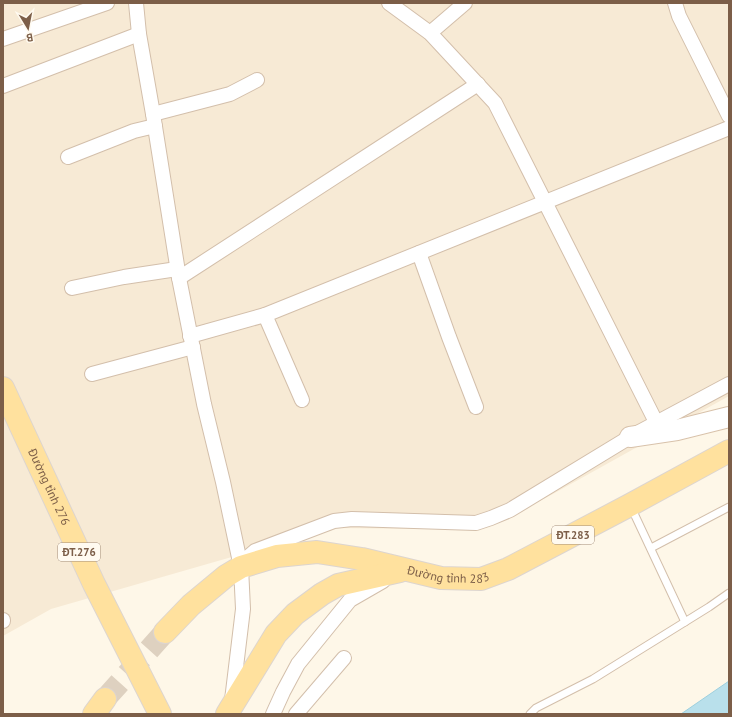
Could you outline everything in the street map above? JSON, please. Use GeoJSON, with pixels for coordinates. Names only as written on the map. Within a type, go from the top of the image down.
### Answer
{"type":"FeatureCollection","features":[{"type":"Feature","properties":{"kind":"main road","name":"Đường tỉnh 276"},"geometry":{"type":"LineString","coordinates":[[3,388],[94,584],[160,714]]}},
{"type":"Feature","properties":{"kind":"main road"},"geometry":{"type":"LineString","coordinates":[[630,437],[677,430],[729,417]]}},
{"type":"Feature","properties":{"kind":"main road","name":"Đường tỉnh 283"},"geometry":{"type":"LineString","coordinates":[[165,632],[191,605],[241,567],[277,556],[317,552],[362,560],[441,578],[481,579],[508,569],[729,451]]}},
{"type":"Feature","properties":{"kind":"main road"},"geometry":{"type":"LineString","coordinates":[[229,710],[276,634],[295,614],[322,594],[338,585],[407,570]]}},
{"type":"Feature","properties":{"kind":"street"},"geometry":{"type":"LineString","coordinates":[[3,39],[107,3]]}},
{"type":"Feature","properties":{"kind":"street"},"geometry":{"type":"LineString","coordinates":[[136,3],[139,34],[178,274],[204,404],[223,482],[241,567],[243,609],[229,710]]}},
{"type":"Feature","properties":{"kind":"street"},"geometry":{"type":"LineString","coordinates":[[389,3],[430,33],[495,103],[656,422]]}},
{"type":"Feature","properties":{"kind":"street"},"geometry":{"type":"LineString","coordinates":[[430,33],[464,3]]}},
{"type":"Feature","properties":{"kind":"street"},"geometry":{"type":"LineString","coordinates":[[676,3],[679,16],[729,116]]}},
{"type":"Feature","properties":{"kind":"street"},"geometry":{"type":"LineString","coordinates":[[3,86],[139,34]]}},
{"type":"Feature","properties":{"kind":"street"},"geometry":{"type":"LineString","coordinates":[[68,157],[134,131],[154,120],[230,94],[257,80]]}},
{"type":"Feature","properties":{"kind":"street"},"geometry":{"type":"LineString","coordinates":[[72,288],[124,277],[178,274],[478,84]]}},
{"type":"Feature","properties":{"kind":"street"},"geometry":{"type":"LineString","coordinates":[[92,374],[192,342],[265,315],[729,128]]}},
{"type":"Feature","properties":{"kind":"street"},"geometry":{"type":"LineString","coordinates":[[419,253],[476,407]]}},
{"type":"Feature","properties":{"kind":"street"},"geometry":{"type":"LineString","coordinates":[[265,315],[302,400]]}},
{"type":"Feature","properties":{"kind":"street"},"geometry":{"type":"LineString","coordinates":[[241,567],[248,557],[255,551],[334,521],[352,518],[476,523],[492,518],[510,510],[656,422],[729,384]]}},
{"type":"Feature","properties":{"kind":"street"},"geometry":{"type":"LineString","coordinates":[[273,714],[298,664],[350,600],[407,570]]}},
{"type":"Feature","properties":{"kind":"street"},"geometry":{"type":"LineString","coordinates":[[296,714],[344,658]]}},
{"type":"Feature","properties":{"kind":"lane"},"geometry":{"type":"LineString","coordinates":[[630,505],[685,622]]}},
{"type":"Feature","properties":{"kind":"lane"},"geometry":{"type":"LineString","coordinates":[[651,548],[729,508]]}},
{"type":"Feature","properties":{"kind":"lane"},"geometry":{"type":"LineString","coordinates":[[530,714],[536,708],[594,679],[729,593]]}},
{"type":"Feature","properties":{"kind":"shaded area"},"geometry":{"type":"Polygon","coordinates":[[[3,3],[729,3],[729,396],[494,525],[442,529],[332,528],[51,609],[3,636],[3,3]]]}},
{"type":"Feature","properties":{"kind":"water"},"geometry":{"type":"Polygon","coordinates":[[[729,681],[729,714],[681,714],[729,681]]]}},
{"type":"Feature","properties":{"kind":"tunnel"},"geometry":{"type":"LineString","coordinates":[[105,699],[165,632]]}}]}
